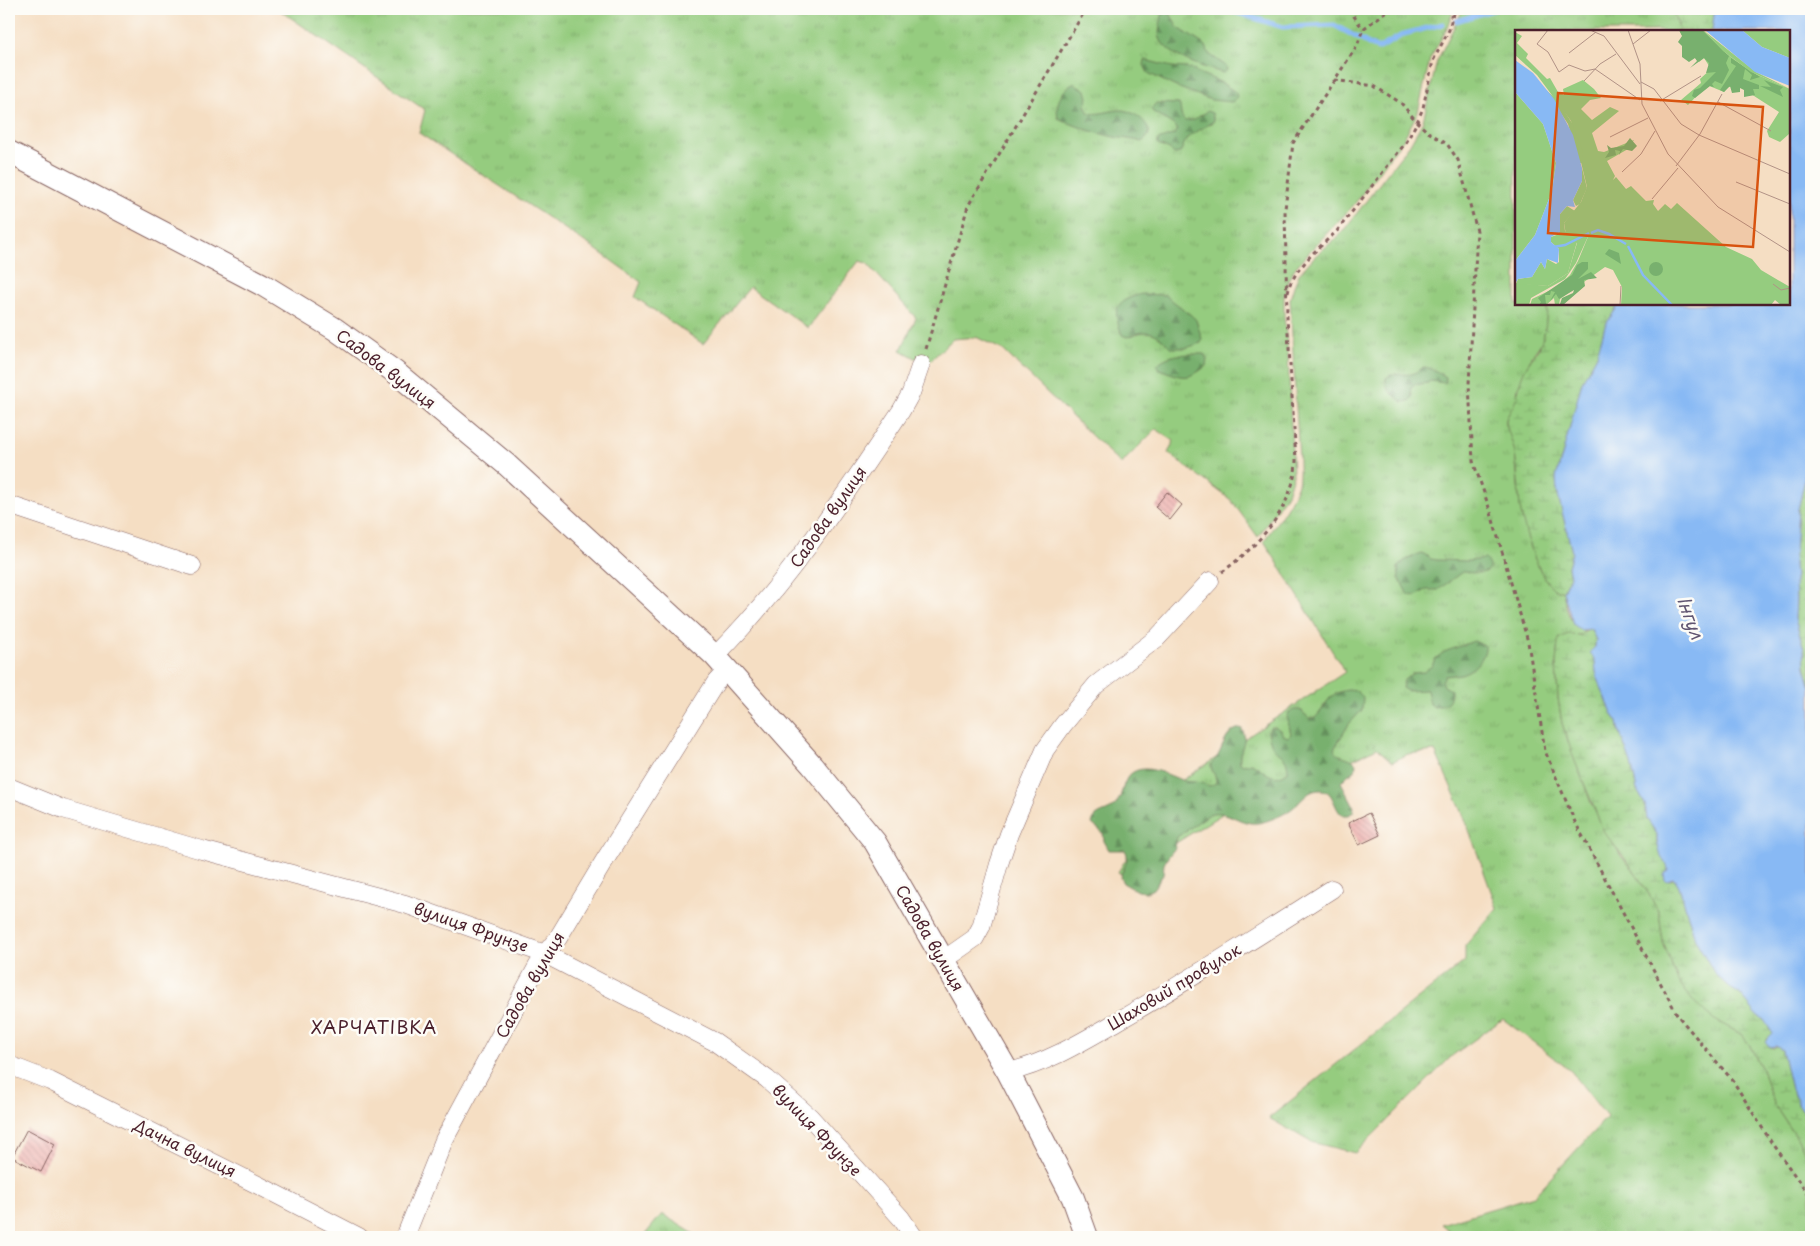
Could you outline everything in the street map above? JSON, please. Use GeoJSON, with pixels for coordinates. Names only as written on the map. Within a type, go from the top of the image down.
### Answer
{"type":"FeatureCollection","features":[{"type":"Feature","properties":{"kind":"street","name":"Садова вулиця"},"geometry":{"type":"LineString","coordinates":[[9,152],[263,285],[335,329],[395,372],[508,465],[721,663],[812,765],[875,842],[1008,1072],[1091,1235]]}},
{"type":"Feature","properties":{"kind":"street","name":"Садова вулиця"},"geometry":{"type":"LineString","coordinates":[[405,1237],[444,1140],[545,954],[558,938],[716,682],[721,663],[820,531],[901,410],[911,393],[921,364]]}},
{"type":"Feature","properties":{"kind":"street"},"geometry":{"type":"LineString","coordinates":[[9,505],[192,566]]}},
{"type":"Feature","properties":{"kind":"street"},"geometry":{"type":"LineString","coordinates":[[942,960],[975,938],[981,927],[1009,834],[1045,750],[1096,685],[1158,638],[1210,581]]}},
{"type":"Feature","properties":{"kind":"street","name":"вулиця Фрунзе"},"geometry":{"type":"LineString","coordinates":[[9,787],[64,809],[202,850],[405,904],[545,954],[714,1042],[767,1079],[810,1117],[901,1218],[909,1236]]}},
{"type":"Feature","properties":{"kind":"street","name":"Шаховий провулок"},"geometry":{"type":"LineString","coordinates":[[1008,1072],[1032,1066],[1099,1032],[1182,985],[1332,889]]}},
{"type":"Feature","properties":{"kind":"street","name":"Дачна вулиця"},"geometry":{"type":"LineString","coordinates":[[9,1065],[50,1081],[359,1237]]}},
{"type":"Feature","properties":{"kind":"path"},"geometry":{"type":"LineString","coordinates":[[921,364],[968,206],[1086,9]]}},
{"type":"Feature","properties":{"kind":"path"},"geometry":{"type":"LineString","coordinates":[[1349,9],[1363,29]]}},
{"type":"Feature","properties":{"kind":"path"},"geometry":{"type":"LineString","coordinates":[[1210,581],[1241,558],[1262,538],[1289,496],[1293,485],[1296,460],[1287,317],[1284,209],[1293,143],[1357,46],[1363,29],[1390,9]]}},
{"type":"Feature","properties":{"kind":"path"},"geometry":{"type":"LineString","coordinates":[[1445,9],[1452,17]]}},
{"type":"Feature","properties":{"kind":"path"},"geometry":{"type":"LineString","coordinates":[[1287,299],[1290,284],[1297,272],[1356,209],[1407,141],[1418,122],[1423,108],[1433,62],[1457,9]]}},
{"type":"Feature","properties":{"kind":"path"},"geometry":{"type":"LineString","coordinates":[[1334,80],[1374,86],[1401,103],[1428,132],[1446,144],[1458,160],[1477,232],[1469,384],[1473,461],[1491,513],[1528,642],[1545,751],[1574,820],[1678,1016],[1733,1081],[1773,1145],[1811,1198]]}},
{"type":"Feature","properties":{"kind":"green space"},"geometry":{"type":"Polygon","coordinates":[[[278,9],[1454,9],[1447,28],[1430,59],[1418,112],[1404,138],[1353,206],[1295,268],[1288,280],[1284,297],[1284,316],[1288,353],[1293,475],[1287,494],[1258,537],[1231,500],[1168,453],[1174,441],[1156,429],[1121,464],[1003,350],[976,337],[953,339],[930,361],[919,360],[901,350],[916,318],[867,263],[859,261],[808,328],[750,287],[703,344],[635,297],[641,282],[594,248],[419,133],[425,110],[278,9]]]}},
{"type":"Feature","properties":{"kind":"green space"},"geometry":{"type":"Polygon","coordinates":[[[1463,9],[1672,9],[1678,25],[1679,30],[1515,30],[1515,305],[1548,305],[1545,330],[1541,343],[1532,356],[1518,387],[1516,401],[1506,419],[1506,425],[1515,452],[1520,507],[1540,571],[1558,591],[1563,591],[1569,615],[1575,625],[1585,630],[1581,635],[1569,634],[1558,642],[1556,663],[1562,723],[1591,803],[1621,856],[1633,869],[1659,913],[1663,942],[1678,981],[1730,1028],[1741,1034],[1749,1044],[1763,1071],[1775,1105],[1801,1144],[1811,1164],[1811,1237],[1780,1237],[1772,1229],[1759,1237],[1457,1237],[1441,1224],[1534,1196],[1607,1117],[1571,1071],[1503,1019],[1453,1055],[1355,1153],[1311,1142],[1269,1118],[1465,961],[1465,946],[1497,908],[1464,816],[1435,751],[1408,754],[1392,762],[1377,748],[1238,813],[1230,809],[1160,853],[1128,878],[1118,872],[1169,789],[1345,672],[1264,541],[1290,501],[1297,487],[1299,477],[1290,299],[1299,274],[1314,257],[1340,235],[1410,144],[1423,121],[1437,61],[1463,9]]]}},
{"type":"Feature","properties":{"kind":"green space"},"geometry":{"type":"Polygon","coordinates":[[[1672,9],[1717,9],[1714,15],[1712,30],[1679,30],[1672,9]]]}},
{"type":"Feature","properties":{"kind":"green space"},"geometry":{"type":"Polygon","coordinates":[[[1170,13],[1177,27],[1206,46],[1209,54],[1226,66],[1227,70],[1223,73],[1195,64],[1167,48],[1161,41],[1159,33],[1162,14],[1170,13]]]}},
{"type":"Feature","properties":{"kind":"green space"},"geometry":{"type":"Polygon","coordinates":[[[1145,60],[1172,67],[1187,68],[1220,82],[1234,91],[1237,98],[1232,102],[1211,100],[1174,86],[1148,73],[1144,65],[1145,60]]]}},
{"type":"Feature","properties":{"kind":"green space"},"geometry":{"type":"Polygon","coordinates":[[[1073,83],[1086,90],[1088,98],[1085,105],[1089,113],[1127,111],[1139,117],[1148,127],[1149,133],[1147,138],[1141,142],[1114,137],[1097,133],[1058,118],[1057,108],[1060,98],[1073,83]]]}},
{"type":"Feature","properties":{"kind":"green space"},"geometry":{"type":"Polygon","coordinates":[[[1156,103],[1179,104],[1185,121],[1194,120],[1207,111],[1212,113],[1214,121],[1187,138],[1180,153],[1174,154],[1170,150],[1158,145],[1158,140],[1175,134],[1178,130],[1153,112],[1151,109],[1156,103]]]}},
{"type":"Feature","properties":{"kind":"green space"},"geometry":{"type":"Polygon","coordinates":[[[1142,294],[1165,295],[1191,315],[1196,320],[1202,339],[1201,343],[1186,348],[1171,348],[1153,333],[1144,332],[1127,337],[1122,335],[1117,319],[1118,307],[1126,300],[1142,294]]]}},
{"type":"Feature","properties":{"kind":"green space"},"geometry":{"type":"Polygon","coordinates":[[[1548,305],[1618,305],[1605,326],[1597,355],[1582,382],[1556,478],[1557,491],[1572,552],[1568,567],[1570,576],[1563,591],[1558,591],[1544,578],[1528,541],[1520,507],[1515,453],[1506,423],[1516,400],[1524,371],[1542,341],[1548,305]]]}},
{"type":"Feature","properties":{"kind":"green space"},"geometry":{"type":"Polygon","coordinates":[[[1204,354],[1207,359],[1206,366],[1188,376],[1173,374],[1159,369],[1157,365],[1172,356],[1204,354]]]}},
{"type":"Feature","properties":{"kind":"green space"},"geometry":{"type":"Polygon","coordinates":[[[1423,367],[1432,369],[1446,377],[1445,383],[1430,381],[1413,385],[1411,387],[1412,398],[1409,401],[1402,402],[1388,389],[1386,378],[1396,374],[1412,374],[1423,367]]]}},
{"type":"Feature","properties":{"kind":"green space"},"geometry":{"type":"Polygon","coordinates":[[[1811,427],[1811,688],[1805,667],[1804,649],[1795,619],[1794,564],[1798,510],[1804,483],[1811,427]]]}},
{"type":"Feature","properties":{"kind":"green space"},"geometry":{"type":"Polygon","coordinates":[[[1421,553],[1437,560],[1468,561],[1485,559],[1489,569],[1482,573],[1462,572],[1438,590],[1426,590],[1416,596],[1408,595],[1399,578],[1398,568],[1404,561],[1421,553]]]}},
{"type":"Feature","properties":{"kind":"green space"},"geometry":{"type":"Polygon","coordinates":[[[1588,629],[1591,629],[1596,640],[1596,672],[1613,715],[1618,722],[1637,790],[1645,804],[1647,819],[1657,834],[1657,842],[1667,865],[1668,870],[1664,875],[1669,880],[1675,879],[1679,886],[1695,939],[1715,974],[1730,988],[1740,994],[1774,1034],[1766,1040],[1772,1048],[1779,1047],[1782,1050],[1791,1089],[1797,1099],[1797,1104],[1807,1115],[1811,1123],[1811,1164],[1801,1144],[1775,1105],[1763,1071],[1749,1044],[1741,1034],[1713,1019],[1692,1000],[1678,981],[1663,942],[1659,913],[1633,869],[1604,832],[1574,759],[1562,723],[1558,698],[1556,663],[1560,637],[1569,634],[1581,635],[1588,629]]]}},
{"type":"Feature","properties":{"kind":"green space"},"geometry":{"type":"Polygon","coordinates":[[[1474,641],[1485,646],[1485,651],[1478,663],[1470,670],[1461,674],[1445,676],[1442,681],[1444,686],[1451,690],[1447,703],[1434,707],[1430,704],[1427,690],[1407,691],[1402,688],[1404,680],[1413,673],[1424,672],[1444,652],[1474,641]]]}},
{"type":"Feature","properties":{"kind":"green space"},"geometry":{"type":"Polygon","coordinates":[[[1348,690],[1357,691],[1363,697],[1362,710],[1349,724],[1334,749],[1338,754],[1356,763],[1355,771],[1341,782],[1354,807],[1353,812],[1349,815],[1342,815],[1329,793],[1317,790],[1306,795],[1287,812],[1263,822],[1249,823],[1225,814],[1212,813],[1177,837],[1175,848],[1164,864],[1163,875],[1153,889],[1147,892],[1137,891],[1123,883],[1120,877],[1127,860],[1127,853],[1125,850],[1109,850],[1104,841],[1103,833],[1092,824],[1096,816],[1117,803],[1125,781],[1133,772],[1147,769],[1154,770],[1184,781],[1199,782],[1210,786],[1216,783],[1211,764],[1230,733],[1241,728],[1244,741],[1240,763],[1243,765],[1251,763],[1273,776],[1282,775],[1288,771],[1287,766],[1285,759],[1271,744],[1268,731],[1270,727],[1276,727],[1283,735],[1288,737],[1291,734],[1287,717],[1289,712],[1300,710],[1309,718],[1315,718],[1331,697],[1348,690]]]}},
{"type":"Feature","properties":{"kind":"green space"},"geometry":{"type":"Polygon","coordinates":[[[662,1214],[699,1237],[643,1237],[662,1214]]]}},
{"type":"Feature","properties":{"kind":"water","name":"Інгул"},"geometry":{"type":"Polygon","coordinates":[[[1717,9],[1811,9],[1811,427],[1804,483],[1798,510],[1794,564],[1795,619],[1804,649],[1805,667],[1811,688],[1811,1123],[1797,1103],[1797,1099],[1791,1089],[1782,1050],[1776,1046],[1769,1047],[1765,1042],[1773,1034],[1764,1020],[1757,1015],[1740,994],[1730,988],[1715,974],[1695,939],[1679,886],[1675,879],[1665,880],[1664,875],[1668,870],[1661,857],[1657,834],[1647,819],[1645,804],[1637,790],[1618,722],[1602,690],[1596,672],[1595,661],[1590,652],[1595,647],[1596,640],[1591,629],[1581,630],[1573,624],[1563,591],[1570,576],[1568,567],[1572,552],[1557,491],[1556,478],[1582,382],[1597,355],[1605,326],[1618,305],[1790,305],[1790,30],[1712,30],[1714,15],[1717,9]]]}},
{"type":"Feature","properties":{"kind":"building"},"geometry":{"type":"Polygon","coordinates":[[[1167,492],[1182,505],[1170,520],[1155,507],[1167,492]]]}},
{"type":"Feature","properties":{"kind":"building"},"geometry":{"type":"Polygon","coordinates":[[[1369,813],[1380,835],[1359,845],[1348,823],[1369,813]]]}},
{"type":"Feature","properties":{"kind":"building"},"geometry":{"type":"Polygon","coordinates":[[[27,1129],[55,1144],[41,1172],[12,1157],[27,1129]]]}},
{"type":"Feature","properties":{"kind":"waterway"},"geometry":{"type":"LineString","coordinates":[[1225,9],[1283,27],[1334,25],[1378,49],[1404,34],[1443,24]]}},
{"type":"Feature","properties":{"kind":"waterway"},"geometry":{"type":"LineString","coordinates":[[1456,21],[1496,9]]}},
{"type":"Feature","properties":{"kind":"district","name":"ХАРЧАТІВКА"},"geometry":{"type":"Point","coordinates":[374,1028]}}]}
